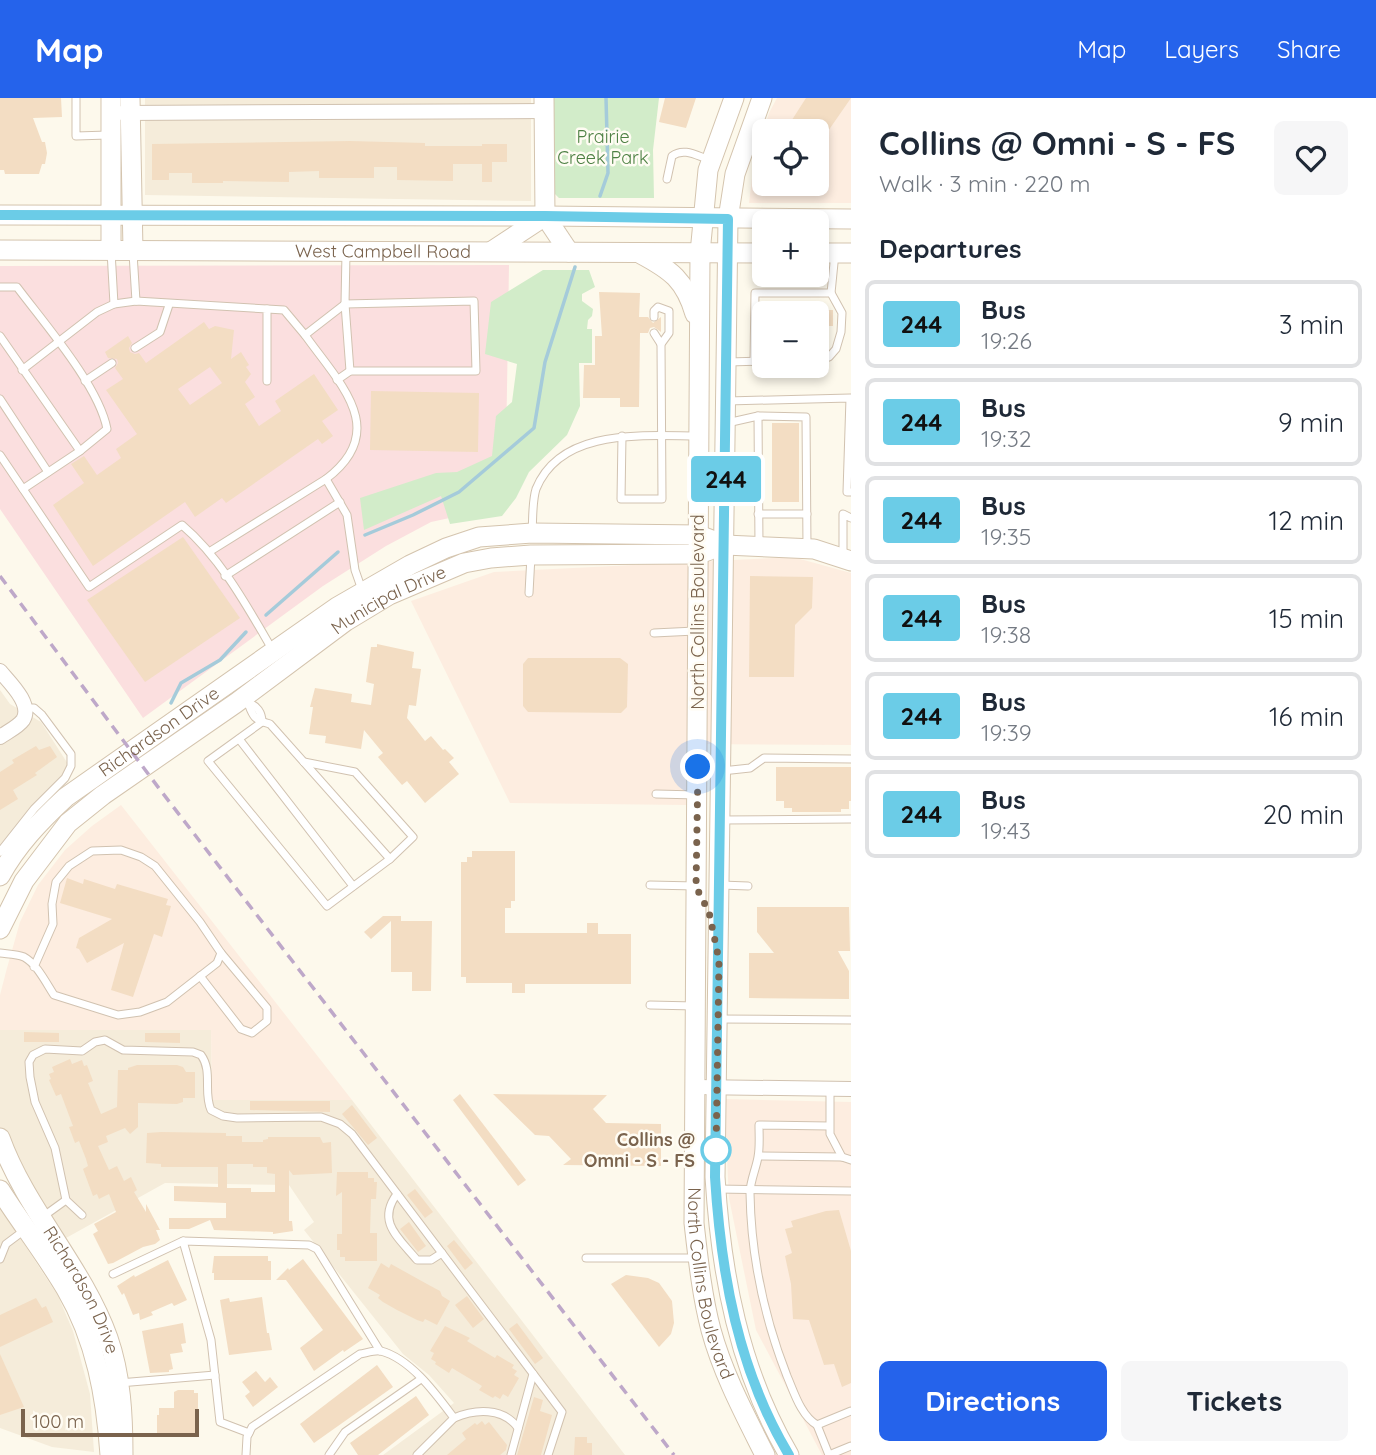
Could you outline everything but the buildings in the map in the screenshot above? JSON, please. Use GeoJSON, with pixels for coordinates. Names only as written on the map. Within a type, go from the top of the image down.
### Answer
{"type":"FeatureCollection","features":[{"type":"Feature","properties":{"kind":"main road","name":"North Collins Boulevard"},"geometry":{"type":"LineString","coordinates":[[734,98],[708,170],[700,253],[694,1223],[711,1330],[738,1401],[765,1455]]}},
{"type":"Feature","properties":{"kind":"main road","name":"North Collins Boulevard"},"geometry":{"type":"LineString","coordinates":[[762,98],[734,174],[728,219],[716,1189],[722,1258],[734,1319],[760,1396],[789,1455]]}},
{"type":"Feature","properties":{"kind":"main road"},"geometry":{"type":"LineString","coordinates":[[544,105],[545,216],[569,252]]}},
{"type":"Feature","properties":{"kind":"main road"},"geometry":{"type":"LineString","coordinates":[[111,250],[111,135],[120,106]]}},
{"type":"Feature","properties":{"kind":"main road"},"geometry":{"type":"LineString","coordinates":[[120,106],[133,250]]}},
{"type":"Feature","properties":{"kind":"main road","name":"West Campbell Road"},"geometry":{"type":"LineString","coordinates":[[0,215],[851,219]]}},
{"type":"Feature","properties":{"kind":"main road"},"geometry":{"type":"LineString","coordinates":[[492,251],[545,216]]}},
{"type":"Feature","properties":{"kind":"main road","name":"West Campbell Road"},"geometry":{"type":"LineString","coordinates":[[0,250],[752,253]]}},
{"type":"Feature","properties":{"kind":"main road"},"geometry":{"type":"LineString","coordinates":[[640,253],[666,267],[679,279],[690,297],[699,329]]}},
{"type":"Feature","properties":{"kind":"main road"},"geometry":{"type":"LineString","coordinates":[[531,555],[532,533]]}},
{"type":"Feature","properties":{"kind":"main road","name":"Municipal Drive"},"geometry":{"type":"LineString","coordinates":[[103,795],[247,699],[346,621],[366,599],[446,548],[479,537],[532,533],[699,545]]}},
{"type":"Feature","properties":{"kind":"main road","name":"Municipal Drive"},"geometry":{"type":"LineString","coordinates":[[337,607],[389,595],[464,564],[491,558],[725,545],[807,548],[847,559]]}},
{"type":"Feature","properties":{"kind":"main road","name":"Richardson Drive"},"geometry":{"type":"LineString","coordinates":[[0,876],[30,833],[66,797],[337,607]]}},
{"type":"Feature","properties":{"kind":"main road"},"geometry":{"type":"LineString","coordinates":[[233,679],[247,699]]}},
{"type":"Feature","properties":{"kind":"main road","name":"Richardson Drive"},"geometry":{"type":"LineString","coordinates":[[0,929],[24,881],[54,839],[68,823],[103,795]]}},
{"type":"Feature","properties":{"kind":"main road"},"geometry":{"type":"LineString","coordinates":[[719,960],[709,912],[696,887],[720,864]]}},
{"type":"Feature","properties":{"kind":"main road","name":"Richardson Drive"},"geometry":{"type":"LineString","coordinates":[[0,1138],[33,1224],[88,1336],[106,1404],[110,1455]]}},
{"type":"Feature","properties":{"kind":"main road","name":"Richardson Drive"},"geometry":{"type":"LineString","coordinates":[[0,1189],[75,1271],[99,1317],[108,1339],[122,1400],[123,1455]]}},
{"type":"Feature","properties":{"kind":"main road"},"geometry":{"type":"LineString","coordinates":[[738,1401],[752,1455]]}},
{"type":"Feature","properties":{"kind":"street"},"geometry":{"type":"LineString","coordinates":[[120,106],[544,105]]}},
{"type":"Feature","properties":{"kind":"street"},"geometry":{"type":"LineString","coordinates":[[0,671],[25,708],[21,722],[0,737]]}},
{"type":"Feature","properties":{"kind":"street"},"geometry":{"type":"LineString","coordinates":[[695,1087],[851,1089]]}},
{"type":"Feature","properties":{"kind":"lane"},"geometry":{"type":"LineString","coordinates":[[76,98],[76,136],[111,135]]}},
{"type":"Feature","properties":{"kind":"lane"},"geometry":{"type":"LineString","coordinates":[[667,179],[672,156],[677,152],[683,151],[711,161]]}},
{"type":"Feature","properties":{"kind":"lane"},"geometry":{"type":"LineString","coordinates":[[111,250],[114,304]]}},
{"type":"Feature","properties":{"kind":"lane"},"geometry":{"type":"LineString","coordinates":[[133,250],[136,302]]}},
{"type":"Feature","properties":{"kind":"lane"},"geometry":{"type":"LineString","coordinates":[[346,252],[345,304],[350,371]]}},
{"type":"Feature","properties":{"kind":"lane"},"geometry":{"type":"LineString","coordinates":[[829,357],[836,349],[841,332],[842,313],[831,293],[834,253]]}},
{"type":"Feature","properties":{"kind":"lane"},"geometry":{"type":"LineString","coordinates":[[0,287],[17,287],[85,381],[105,419],[107,429],[80,451],[23,489]]}},
{"type":"Feature","properties":{"kind":"lane"},"geometry":{"type":"LineString","coordinates":[[755,301],[755,293],[831,293]]}},
{"type":"Feature","properties":{"kind":"lane"},"geometry":{"type":"LineString","coordinates":[[22,370],[97,312],[114,304],[136,302],[284,310],[353,403],[358,432],[354,450],[342,467],[326,479],[209,552]]}},
{"type":"Feature","properties":{"kind":"lane"},"geometry":{"type":"LineString","coordinates":[[305,335],[345,304],[474,302],[476,371],[350,371],[337,380]]}},
{"type":"Feature","properties":{"kind":"lane"},"geometry":{"type":"LineString","coordinates":[[135,348],[160,332],[169,305]]}},
{"type":"Feature","properties":{"kind":"lane"},"geometry":{"type":"LineString","coordinates":[[622,436],[621,499],[662,499],[662,344],[669,333],[669,311],[658,307],[654,311],[654,317]]}},
{"type":"Feature","properties":{"kind":"lane"},"geometry":{"type":"LineString","coordinates":[[267,309],[267,381]]}},
{"type":"Feature","properties":{"kind":"lane"},"geometry":{"type":"LineString","coordinates":[[654,333],[662,344]]}},
{"type":"Feature","properties":{"kind":"lane"},"geometry":{"type":"LineString","coordinates":[[0,336],[80,451]]}},
{"type":"Feature","properties":{"kind":"lane"},"geometry":{"type":"LineString","coordinates":[[727,362],[752,362]]}},
{"type":"Feature","properties":{"kind":"lane"},"geometry":{"type":"LineString","coordinates":[[85,381],[112,363]]}},
{"type":"Feature","properties":{"kind":"lane"},"geometry":{"type":"LineString","coordinates":[[727,401],[850,398],[847,492],[851,492]]}},
{"type":"Feature","properties":{"kind":"lane"},"geometry":{"type":"LineString","coordinates":[[0,399],[48,472]]}},
{"type":"Feature","properties":{"kind":"lane"},"geometry":{"type":"LineString","coordinates":[[727,423],[758,416],[806,417],[807,548]]}},
{"type":"Feature","properties":{"kind":"lane"},"geometry":{"type":"LineString","coordinates":[[758,416],[759,546]]}},
{"type":"Feature","properties":{"kind":"lane"},"geometry":{"type":"LineString","coordinates":[[532,533],[535,492],[543,476],[570,452],[591,442],[622,436],[699,436]]}},
{"type":"Feature","properties":{"kind":"lane"},"geometry":{"type":"LineString","coordinates":[[0,455],[89,587],[182,525],[201,541],[209,552],[285,667]]}},
{"type":"Feature","properties":{"kind":"lane"},"geometry":{"type":"LineString","coordinates":[[326,479],[347,515],[355,570],[366,599]]}},
{"type":"Feature","properties":{"kind":"lane"},"geometry":{"type":"LineString","coordinates":[[225,576],[341,502]]}},
{"type":"Feature","properties":{"kind":"lane"},"geometry":{"type":"LineString","coordinates":[[758,514],[807,514]]}},
{"type":"Feature","properties":{"kind":"lane"},"geometry":{"type":"LineString","coordinates":[[847,559],[843,514],[851,518]]}},
{"type":"Feature","properties":{"kind":"lane"},"geometry":{"type":"LineString","coordinates":[[529,593],[531,555]]}},
{"type":"Feature","properties":{"kind":"lane"},"geometry":{"type":"LineString","coordinates":[[654,633],[699,631]]}},
{"type":"Feature","properties":{"kind":"lane"},"geometry":{"type":"LineString","coordinates":[[247,699],[262,715],[262,722]]}},
{"type":"Feature","properties":{"kind":"lane"},"geometry":{"type":"LineString","coordinates":[[0,852],[34,809],[65,778],[71,766],[71,754],[43,715],[34,708],[25,708]]}},
{"type":"Feature","properties":{"kind":"lane"},"geometry":{"type":"LineString","coordinates":[[262,722],[208,761],[327,906],[390,859],[413,837],[355,772],[303,761]]}},
{"type":"Feature","properties":{"kind":"lane"},"geometry":{"type":"LineString","coordinates":[[262,722],[270,724],[390,859]]}},
{"type":"Feature","properties":{"kind":"lane"},"geometry":{"type":"LineString","coordinates":[[239,739],[353,887]]}},
{"type":"Feature","properties":{"kind":"lane"},"geometry":{"type":"LineString","coordinates":[[722,771],[750,768],[764,758],[851,759]]}},
{"type":"Feature","properties":{"kind":"lane"},"geometry":{"type":"LineString","coordinates":[[656,794],[697,794]]}},
{"type":"Feature","properties":{"kind":"lane"},"geometry":{"type":"LineString","coordinates":[[721,820],[851,819]]}},
{"type":"Feature","properties":{"kind":"lane"},"geometry":{"type":"LineString","coordinates":[[34,967],[54,924],[52,904],[56,882],[69,866],[92,851],[121,850],[141,857],[155,866],[267,1008],[267,1021],[252,1033],[241,1029],[200,976]]}},
{"type":"Feature","properties":{"kind":"lane"},"geometry":{"type":"LineString","coordinates":[[650,885],[696,887]]}},
{"type":"Feature","properties":{"kind":"lane"},"geometry":{"type":"LineString","coordinates":[[720,885],[748,886]]}},
{"type":"Feature","properties":{"kind":"lane"},"geometry":{"type":"LineString","coordinates":[[0,953],[25,958],[54,995],[118,1014],[140,1012],[167,1002],[217,963],[222,953]]}},
{"type":"Feature","properties":{"kind":"lane"},"geometry":{"type":"LineString","coordinates":[[650,1005],[695,1006]]}},
{"type":"Feature","properties":{"kind":"lane"},"geometry":{"type":"LineString","coordinates":[[718,1018],[851,1020]]}},
{"type":"Feature","properties":{"kind":"lane"},"geometry":{"type":"LineString","coordinates":[[82,1215],[66,1200],[55,1148],[35,1102],[29,1062],[39,1051],[82,1051],[95,1042],[105,1040],[123,1050],[182,1051],[201,1055],[207,1067],[207,1101],[211,1110],[222,1116],[321,1117],[340,1124],[352,1134],[562,1412],[548,1455]]}},
{"type":"Feature","properties":{"kind":"lane"},"geometry":{"type":"LineString","coordinates":[[830,1089],[829,1126],[832,1140],[842,1157]]}},
{"type":"Feature","properties":{"kind":"lane"},"geometry":{"type":"LineString","coordinates":[[829,1126],[759,1125],[759,1156],[750,1189],[751,1229],[771,1335],[794,1392],[809,1420],[817,1425],[829,1455],[851,1446]]}},
{"type":"Feature","properties":{"kind":"lane"},"geometry":{"type":"LineString","coordinates":[[759,1156],[842,1157],[851,1160]]}},
{"type":"Feature","properties":{"kind":"lane"},"geometry":{"type":"LineString","coordinates":[[716,1189],[851,1191]]}},
{"type":"Feature","properties":{"kind":"lane"},"geometry":{"type":"LineString","coordinates":[[397,1194],[389,1206],[388,1218],[394,1232],[417,1259],[431,1260],[442,1253]]}},
{"type":"Feature","properties":{"kind":"lane"},"geometry":{"type":"LineString","coordinates":[[0,1259],[6,1244],[66,1200]]}},
{"type":"Feature","properties":{"kind":"lane"},"geometry":{"type":"LineString","coordinates":[[183,1241],[211,1340],[220,1422],[249,1433]]}},
{"type":"Feature","properties":{"kind":"lane"},"geometry":{"type":"LineString","coordinates":[[113,1274],[183,1241],[309,1245],[317,1249],[380,1351],[408,1366],[433,1390],[454,1418]]}},
{"type":"Feature","properties":{"kind":"lane"},"geometry":{"type":"LineString","coordinates":[[586,1258],[698,1258]]}},
{"type":"Feature","properties":{"kind":"lane"},"geometry":{"type":"LineString","coordinates":[[246,1455],[252,1427],[360,1354],[380,1351]]}},
{"type":"Feature","properties":{"kind":"lane"},"geometry":{"type":"LineString","coordinates":[[511,1455],[533,1374]]}},
{"type":"Feature","properties":{"kind":"lane"},"geometry":{"type":"LineString","coordinates":[[118,1383],[215,1375]]}},
{"type":"Feature","properties":{"kind":"lane"},"geometry":{"type":"LineString","coordinates":[[329,1455],[345,1432],[421,1379]]}},
{"type":"Feature","properties":{"kind":"lane"},"geometry":{"type":"LineString","coordinates":[[417,1455],[454,1418],[479,1410],[502,1415],[514,1422],[518,1428]]}},
{"type":"Feature","properties":{"kind":"lane"},"geometry":{"type":"LineString","coordinates":[[817,1425],[851,1411]]}},
{"type":"Feature","properties":{"kind":"shaded area"},"geometry":{"type":"Polygon","coordinates":[[[145,98],[531,98],[531,201],[145,195],[145,98]]]}},
{"type":"Feature","properties":{"kind":"shaded area"},"geometry":{"type":"Polygon","coordinates":[[[777,98],[851,98],[851,203],[749,203],[752,178],[752,196],[829,196],[829,119],[767,119],[777,98]]]}},
{"type":"Feature","properties":{"kind":"shaded area"},"geometry":{"type":"Polygon","coordinates":[[[509,265],[505,511],[482,511],[431,522],[386,546],[323,586],[143,718],[0,509],[0,266],[509,265]]]}},
{"type":"Feature","properties":{"kind":"shaded area"},"geometry":{"type":"Polygon","coordinates":[[[793,557],[851,573],[851,745],[686,744],[686,805],[510,803],[411,601],[494,572],[793,557]]]}},
{"type":"Feature","properties":{"kind":"shaded area"},"geometry":{"type":"Polygon","coordinates":[[[0,690],[10,704],[41,722],[68,764],[61,777],[0,848],[0,690]]]}},
{"type":"Feature","properties":{"kind":"shaded area"},"geometry":{"type":"Polygon","coordinates":[[[121,805],[352,1100],[212,1100],[211,1030],[0,1030],[0,995],[7,968],[20,922],[38,885],[65,850],[121,805]]]}},
{"type":"Feature","properties":{"kind":"shaded area"},"geometry":{"type":"Polygon","coordinates":[[[0,1030],[211,1030],[212,1100],[352,1100],[625,1455],[383,1455],[454,1403],[429,1375],[403,1354],[304,1230],[314,1222],[289,1185],[165,1183],[57,1243],[0,1138],[0,1030]]]}},
{"type":"Feature","properties":{"kind":"shaded area"},"geometry":{"type":"Polygon","coordinates":[[[724,1099],[851,1102],[851,1455],[822,1455],[756,1330],[729,1198],[724,1099]]]}},
{"type":"Feature","properties":{"kind":"shaded area"},"geometry":{"type":"Polygon","coordinates":[[[0,1207],[58,1296],[73,1331],[90,1394],[94,1452],[52,1447],[0,1428],[0,1207]]]}},
{"type":"Feature","properties":{"kind":"green space","name":"Prairie Creek Park"},"geometry":{"type":"Polygon","coordinates":[[[552,98],[659,98],[653,150],[654,198],[559,198],[552,191],[552,98]]]}},
{"type":"Feature","properties":{"kind":"green space"},"geometry":{"type":"Polygon","coordinates":[[[543,270],[589,270],[595,287],[582,294],[582,301],[593,309],[587,329],[592,329],[592,363],[579,363],[580,406],[567,435],[529,472],[516,498],[502,516],[450,524],[441,496],[364,530],[360,498],[436,473],[457,472],[492,456],[496,416],[512,402],[517,364],[485,354],[491,302],[543,270]]]}},
{"type":"Feature","properties":{"kind":"waterway"},"geometry":{"type":"LineString","coordinates":[[600,196],[608,173],[606,98]]}},
{"type":"Feature","properties":{"kind":"waterway"},"geometry":{"type":"LineString","coordinates":[[365,535],[459,492],[534,428],[545,362],[575,267]]}},
{"type":"Feature","properties":{"kind":"waterway"},"geometry":{"type":"LineString","coordinates":[[266,615],[338,552]]}},
{"type":"Feature","properties":{"kind":"waterway"},"geometry":{"type":"LineString","coordinates":[[171,703],[181,683],[220,660],[246,632]]}},
{"type":"Feature","properties":{"kind":"railway"},"geometry":{"type":"LineString","coordinates":[[0,576],[161,791],[674,1455]]}},
{"type":"Feature","properties":{"kind":"bus line","name":"244"},"geometry":{"type":"LineString","coordinates":[[0,215],[728,219],[715,1177],[722,1258],[734,1319],[747,1364],[789,1455]]}},
{"type":"Feature","properties":{"kind":"place","name":"Collins @ Omni - S - FS"},"geometry":{"type":"Point","coordinates":[716,1150]}},
{"type":"Feature","properties":{"kind":"route"},"geometry":{"type":"LineString","coordinates":[[698,767],[696,887],[709,912],[719,960],[716,1154],[716,1150]]}}]}
